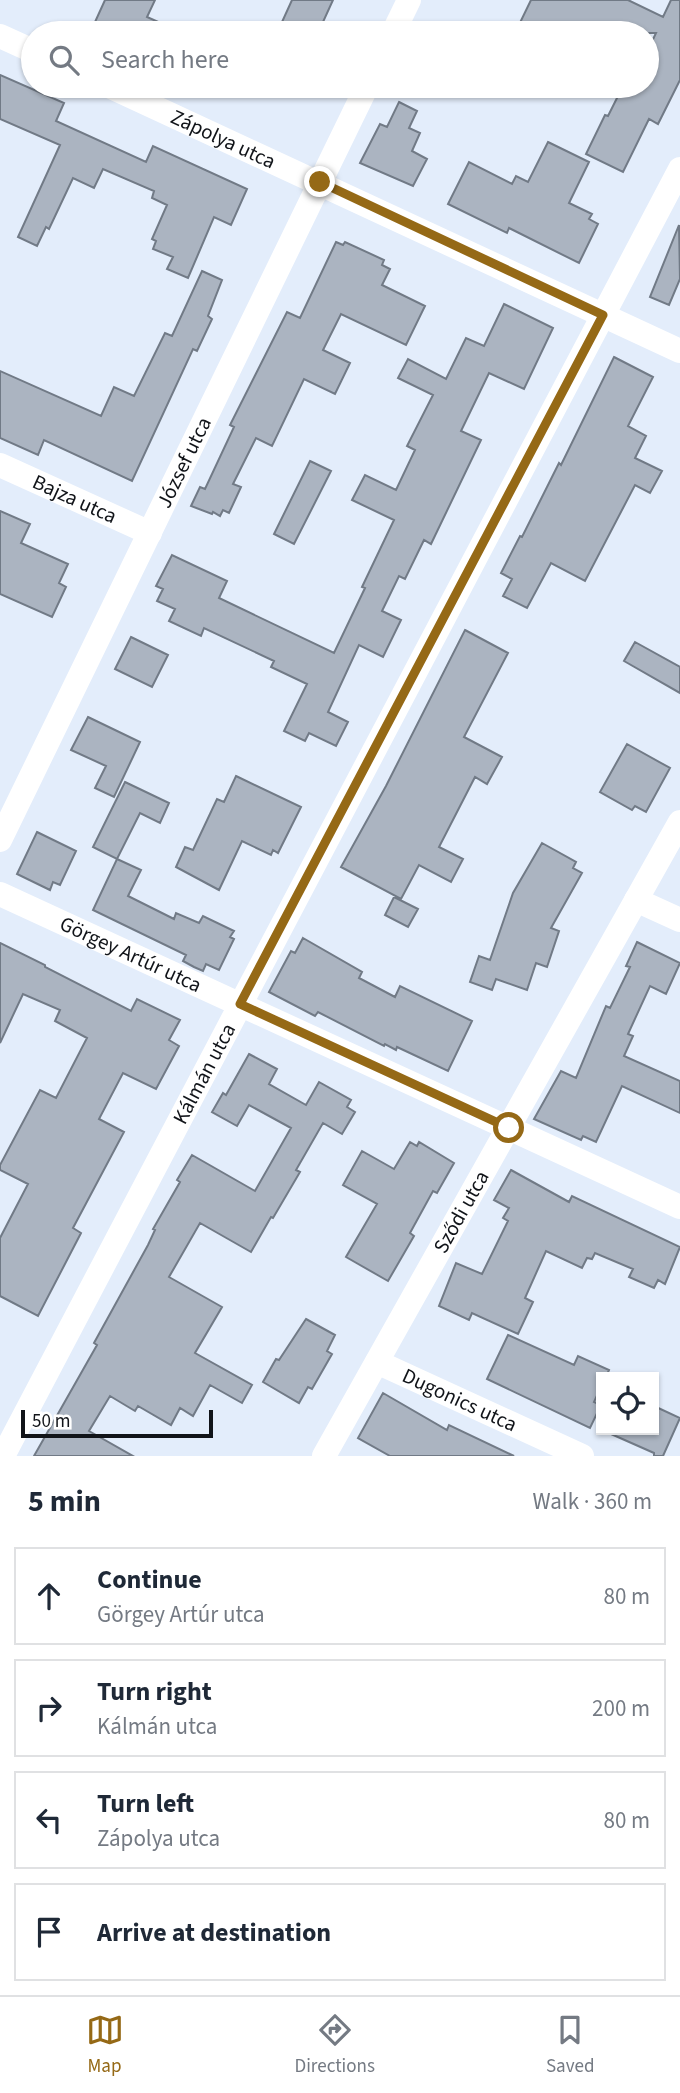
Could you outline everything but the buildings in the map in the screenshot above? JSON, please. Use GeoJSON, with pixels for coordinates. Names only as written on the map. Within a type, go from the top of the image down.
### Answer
{"type":"FeatureCollection","features":[{"type":"Feature","properties":{"kind":"street"},"geometry":{"type":"LineString","coordinates":[[399,21],[409,0]]}},
{"type":"Feature","properties":{"kind":"street"},"geometry":{"type":"LineString","coordinates":[[0,36],[21,46]]}},
{"type":"Feature","properties":{"kind":"street","name":"Zápolya utca"},"geometry":{"type":"LineString","coordinates":[[135,98],[680,351]]}},
{"type":"Feature","properties":{"kind":"street","name":"József utca"},"geometry":{"type":"LineString","coordinates":[[0,840],[361,98]]}},
{"type":"Feature","properties":{"kind":"street","name":"Kálmán utca"},"geometry":{"type":"LineString","coordinates":[[3,1456],[680,169]]}},
{"type":"Feature","properties":{"kind":"street","name":"Bajza utca"},"geometry":{"type":"LineString","coordinates":[[0,465],[150,533]]}},
{"type":"Feature","properties":{"kind":"street","name":"Sződi utca"},"geometry":{"type":"LineString","coordinates":[[324,1456],[680,822]]}},
{"type":"Feature","properties":{"kind":"street","name":"Görgey Artúr utca"},"geometry":{"type":"LineString","coordinates":[[0,894],[680,1207]]}},
{"type":"Feature","properties":{"kind":"street"},"geometry":{"type":"LineString","coordinates":[[636,900],[680,920]]}},
{"type":"Feature","properties":{"kind":"street","name":"Dugonics utca"},"geometry":{"type":"LineString","coordinates":[[377,1362],[582,1456]]}},
{"type":"Feature","properties":{"kind":"route"},"geometry":{"type":"LineString","coordinates":[[320,182],[603,315],[240,1004],[509,1128]]}}]}
